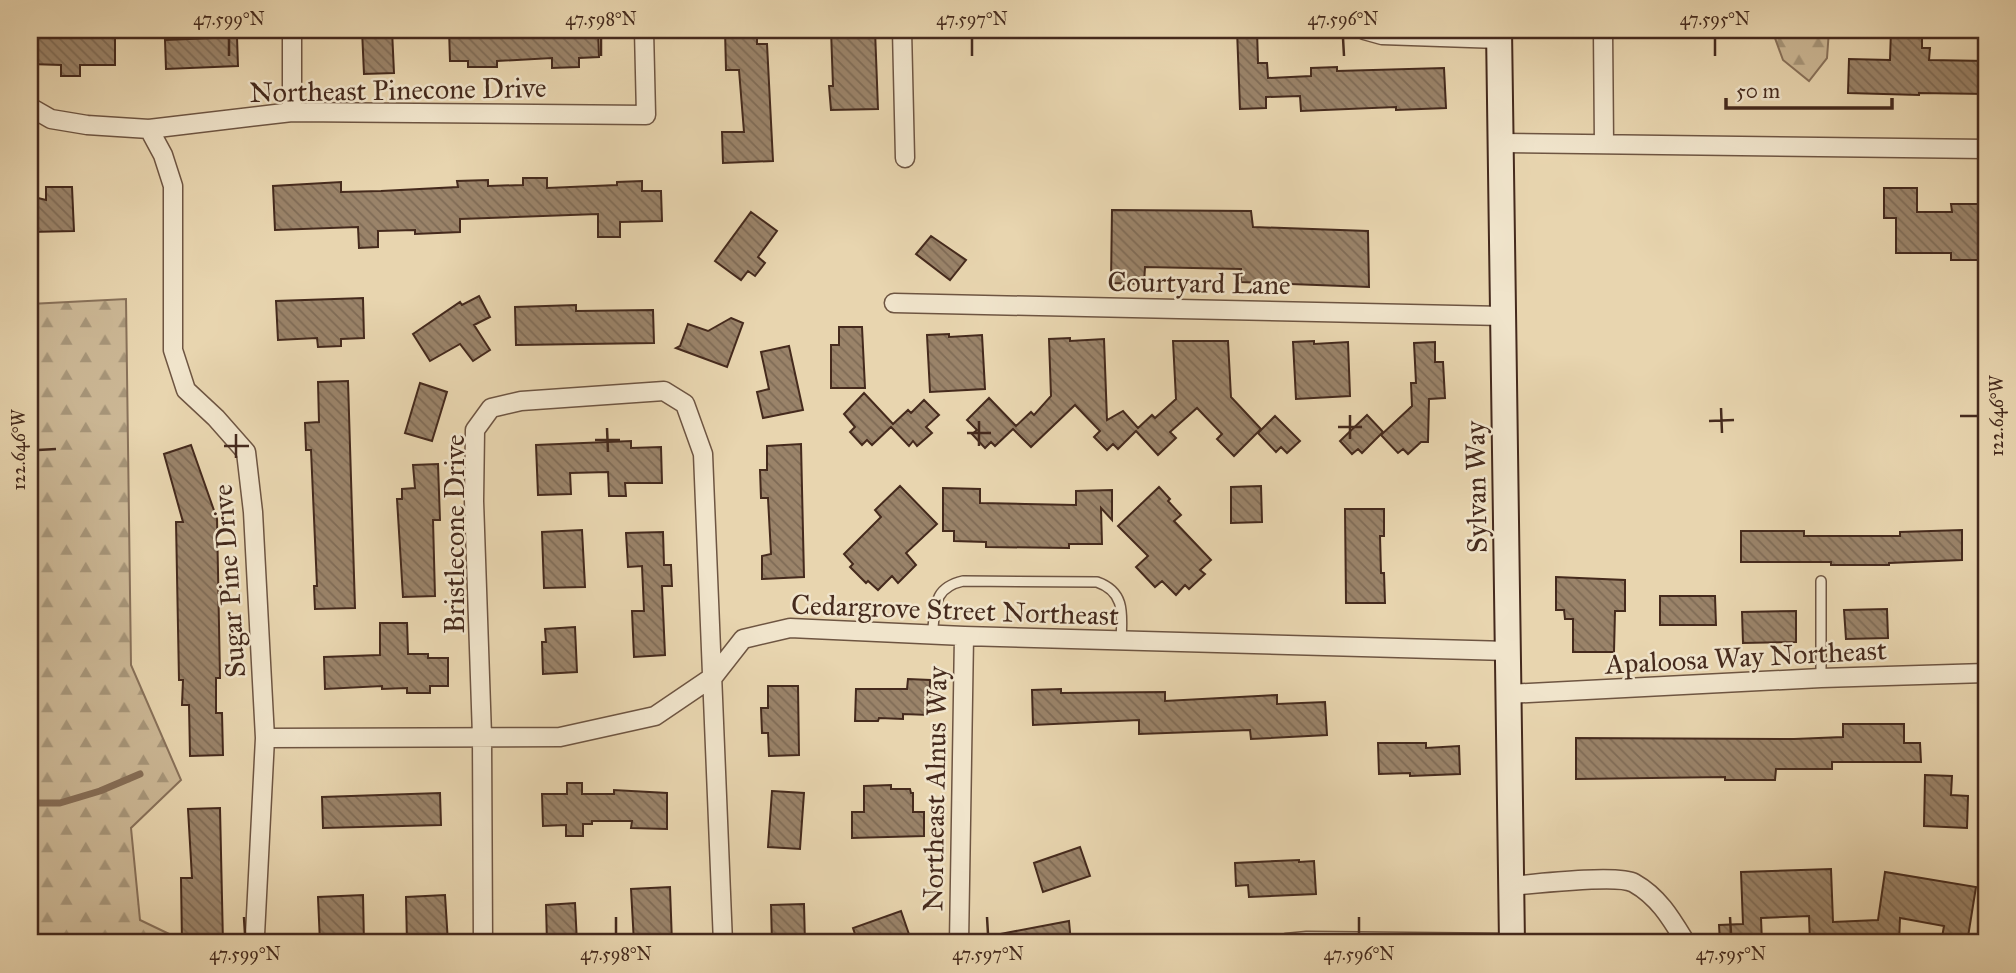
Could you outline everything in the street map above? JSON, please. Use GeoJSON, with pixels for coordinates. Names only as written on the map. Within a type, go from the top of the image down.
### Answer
{"type":"FeatureCollection","features":[{"type":"Feature","properties":{"kind":"main road","name":"Sylvan Way"},"geometry":{"type":"LineString","coordinates":[[1499,34],[1512,943]]}},
{"type":"Feature","properties":{"kind":"street"},"geometry":{"type":"LineString","coordinates":[[292,30],[292,112]]}},
{"type":"Feature","properties":{"kind":"street","name":"Northeast Pinecone Drive"},"geometry":{"type":"LineString","coordinates":[[30,107],[51,119],[149,130],[292,112],[646,115],[644,30]]}},
{"type":"Feature","properties":{"kind":"street"},"geometry":{"type":"LineString","coordinates":[[902,30],[905,158]]}},
{"type":"Feature","properties":{"kind":"street"},"geometry":{"type":"LineString","coordinates":[[1364,30],[1382,35],[1499,34]]}},
{"type":"Feature","properties":{"kind":"street"},"geometry":{"type":"LineString","coordinates":[[1603,31],[1604,145]]}},
{"type":"Feature","properties":{"kind":"street","name":"Sugar Pine Drive"},"geometry":{"type":"LineString","coordinates":[[149,130],[163,155],[173,186],[173,350],[186,390],[246,452],[253,512],[265,738],[255,934]]}},
{"type":"Feature","properties":{"kind":"street"},"geometry":{"type":"LineString","coordinates":[[1501,143],[1986,149]]}},
{"type":"Feature","properties":{"kind":"street","name":"Courtyard Lane"},"geometry":{"type":"LineString","coordinates":[[894,303],[1503,316]]}},
{"type":"Feature","properties":{"kind":"street","name":"Bristlecone Drive"},"geometry":{"type":"LineString","coordinates":[[483,943],[482,736],[474,501],[475,429],[491,408],[521,401],[664,391],[685,404],[703,454],[723,943]]}},
{"type":"Feature","properties":{"kind":"street","name":"Cedargrove Street Northeast"},"geometry":{"type":"LineString","coordinates":[[265,738],[560,737],[655,716],[714,676],[743,639],[790,628],[932,635],[1508,651]]}},
{"type":"Feature","properties":{"kind":"street","name":"Northeast Alnus Way"},"geometry":{"type":"LineString","coordinates":[[959,943],[964,636]]}},
{"type":"Feature","properties":{"kind":"street","name":"Apaloosa Way Northeast"},"geometry":{"type":"LineString","coordinates":[[1508,694],[1821,678],[1986,673]]}},
{"type":"Feature","properties":{"kind":"street"},"geometry":{"type":"LineString","coordinates":[[1511,886],[1632,881],[1664,905],[1686,943]]}},
{"type":"Feature","properties":{"kind":"street"},"geometry":{"type":"LineString","coordinates":[[1286,943],[1512,943]]}},
{"type":"Feature","properties":{"kind":"lane"},"geometry":{"type":"LineString","coordinates":[[1821,581],[1821,678]]}},
{"type":"Feature","properties":{"kind":"lane"},"geometry":{"type":"LineString","coordinates":[[932,635],[937,598],[951,583],[1097,582],[1108,586],[1117,596],[1122,609],[1121,640]]}},
{"type":"Feature","properties":{"kind":"green space"},"geometry":{"type":"Polygon","coordinates":[[[1772,30],[1829,30],[1827,58],[1809,81],[1783,60],[1772,30]]]}},
{"type":"Feature","properties":{"kind":"green space"},"geometry":{"type":"Polygon","coordinates":[[[126,299],[131,665],[181,780],[131,828],[140,920],[188,943],[30,943],[30,304],[126,299]]]}},
{"type":"Feature","properties":{"kind":"building"},"geometry":{"type":"Polygon","coordinates":[[[362,30],[392,30],[394,73],[364,74],[362,30]]]}},
{"type":"Feature","properties":{"kind":"building"},"geometry":{"type":"Polygon","coordinates":[[[449,30],[598,30],[599,57],[579,58],[579,67],[552,68],[552,58],[497,61],[497,67],[468,67],[468,61],[450,61],[449,30]]]}},
{"type":"Feature","properties":{"kind":"building"},"geometry":{"type":"Polygon","coordinates":[[[725,30],[757,30],[757,44],[767,44],[773,161],[723,163],[722,132],[744,132],[739,70],[726,70],[725,30]]]}},
{"type":"Feature","properties":{"kind":"building"},"geometry":{"type":"Polygon","coordinates":[[[831,30],[875,30],[878,109],[831,110],[831,30]]]}},
{"type":"Feature","properties":{"kind":"building"},"geometry":{"type":"Polygon","coordinates":[[[1237,30],[1257,30],[1258,63],[1267,63],[1268,78],[1311,76],[1311,68],[1337,67],[1337,71],[1444,68],[1446,108],[1301,111],[1300,96],[1266,97],[1266,108],[1240,109],[1237,30]]]}},
{"type":"Feature","properties":{"kind":"building"},"geometry":{"type":"Polygon","coordinates":[[[1891,30],[1922,30],[1922,48],[1930,48],[1929,60],[1986,61],[1986,94],[1848,93],[1849,59],[1890,60],[1891,30]]]}},
{"type":"Feature","properties":{"kind":"building"},"geometry":{"type":"Polygon","coordinates":[[[30,32],[115,33],[115,65],[80,65],[80,76],[61,76],[61,65],[30,64],[30,32]]]}},
{"type":"Feature","properties":{"kind":"building"},"geometry":{"type":"Polygon","coordinates":[[[237,37],[238,66],[166,69],[165,40],[237,37]]]}},
{"type":"Feature","properties":{"kind":"building"},"geometry":{"type":"Polygon","coordinates":[[[523,178],[547,178],[547,188],[617,185],[617,182],[642,181],[642,191],[661,191],[662,221],[620,222],[620,237],[598,237],[598,214],[460,219],[460,232],[415,234],[415,230],[378,231],[378,247],[359,248],[358,227],[275,230],[273,186],[341,182],[341,192],[381,191],[458,187],[457,181],[488,180],[488,186],[523,185],[523,178]]]}},
{"type":"Feature","properties":{"kind":"building"},"geometry":{"type":"Polygon","coordinates":[[[46,187],[72,187],[74,231],[30,232],[30,196],[46,200],[46,187]]]}},
{"type":"Feature","properties":{"kind":"building"},"geometry":{"type":"Polygon","coordinates":[[[1884,188],[1917,188],[1917,212],[1952,212],[1951,204],[1986,204],[1986,260],[1951,260],[1951,253],[1896,253],[1896,218],[1884,218],[1884,188]]]}},
{"type":"Feature","properties":{"kind":"building"},"geometry":{"type":"Polygon","coordinates":[[[1112,210],[1251,211],[1253,227],[1368,231],[1369,287],[1241,282],[1241,269],[1145,267],[1144,284],[1111,283],[1112,210]]]}},
{"type":"Feature","properties":{"kind":"building"},"geometry":{"type":"Polygon","coordinates":[[[751,212],[777,231],[758,257],[765,263],[755,276],[748,271],[741,280],[715,261],[751,212]]]}},
{"type":"Feature","properties":{"kind":"building"},"geometry":{"type":"Polygon","coordinates":[[[931,236],[966,260],[950,280],[916,254],[931,236]]]}},
{"type":"Feature","properties":{"kind":"building"},"geometry":{"type":"Polygon","coordinates":[[[479,296],[490,317],[474,325],[490,350],[473,361],[460,344],[430,361],[413,334],[460,302],[462,305],[479,296]]]}},
{"type":"Feature","properties":{"kind":"building"},"geometry":{"type":"Polygon","coordinates":[[[363,298],[364,338],[341,339],[341,346],[318,347],[317,338],[278,340],[276,301],[363,298]]]}},
{"type":"Feature","properties":{"kind":"building"},"geometry":{"type":"Polygon","coordinates":[[[576,305],[576,311],[653,310],[654,343],[516,345],[515,307],[576,305]]]}},
{"type":"Feature","properties":{"kind":"building"},"geometry":{"type":"Polygon","coordinates":[[[731,318],[743,323],[727,367],[676,348],[680,346],[688,324],[708,331],[731,318]]]}},
{"type":"Feature","properties":{"kind":"building"},"geometry":{"type":"Polygon","coordinates":[[[839,327],[862,327],[865,388],[831,388],[831,345],[839,345],[839,327]]]}},
{"type":"Feature","properties":{"kind":"building"},"geometry":{"type":"Polygon","coordinates":[[[949,334],[949,337],[982,335],[985,389],[930,392],[927,335],[949,334]]]}},
{"type":"Feature","properties":{"kind":"building"},"geometry":{"type":"Polygon","coordinates":[[[1070,338],[1070,341],[1104,339],[1107,420],[1123,411],[1138,428],[1152,415],[1155,418],[1176,399],[1173,341],[1228,341],[1231,397],[1261,429],[1234,456],[1217,439],[1222,434],[1197,408],[1170,432],[1176,438],[1158,455],[1136,431],[1118,449],[1113,444],[1107,450],[1094,437],[1100,431],[1075,405],[1031,447],[1013,429],[995,446],[991,442],[985,448],[972,434],[977,430],[967,420],[989,398],[1016,426],[1031,412],[1034,415],[1051,396],[1049,339],[1070,338]]]}},
{"type":"Feature","properties":{"kind":"building"},"geometry":{"type":"Polygon","coordinates":[[[1314,341],[1314,344],[1348,342],[1350,396],[1296,399],[1293,342],[1314,341]]]}},
{"type":"Feature","properties":{"kind":"building"},"geometry":{"type":"Polygon","coordinates":[[[1435,342],[1435,362],[1443,362],[1445,398],[1429,399],[1428,442],[1421,442],[1408,454],[1403,449],[1398,453],[1381,435],[1412,406],[1411,383],[1416,383],[1414,343],[1435,342]]]}},
{"type":"Feature","properties":{"kind":"building"},"geometry":{"type":"Polygon","coordinates":[[[789,346],[803,410],[763,418],[757,392],[769,389],[761,352],[789,346]]]}},
{"type":"Feature","properties":{"kind":"building"},"geometry":{"type":"Polygon","coordinates":[[[348,381],[355,608],[315,609],[314,586],[317,586],[311,450],[306,450],[305,423],[319,422],[318,382],[348,381]]]}},
{"type":"Feature","properties":{"kind":"building"},"geometry":{"type":"Polygon","coordinates":[[[420,383],[447,392],[432,441],[405,433],[420,383]]]}},
{"type":"Feature","properties":{"kind":"building"},"geometry":{"type":"Polygon","coordinates":[[[864,393],[893,424],[908,410],[911,413],[924,400],[939,415],[926,427],[932,433],[917,446],[913,441],[909,446],[891,427],[872,445],[867,440],[862,445],[850,432],[855,427],[844,414],[864,393]]]}},
{"type":"Feature","properties":{"kind":"building"},"geometry":{"type":"Polygon","coordinates":[[[1367,415],[1383,432],[1362,453],[1358,449],[1352,454],[1340,441],[1367,415]]]}},
{"type":"Feature","properties":{"kind":"building"},"geometry":{"type":"Polygon","coordinates":[[[1275,416],[1300,441],[1287,453],[1281,447],[1276,452],[1258,433],[1275,416]]]}},
{"type":"Feature","properties":{"kind":"building"},"geometry":{"type":"Polygon","coordinates":[[[631,441],[631,448],[661,447],[662,483],[625,483],[626,496],[609,496],[608,472],[570,473],[571,494],[538,495],[536,445],[631,441]]]}},
{"type":"Feature","properties":{"kind":"building"},"geometry":{"type":"Polygon","coordinates":[[[801,444],[804,577],[762,579],[762,556],[771,554],[768,498],[761,498],[760,470],[767,470],[767,446],[801,444]]]}},
{"type":"Feature","properties":{"kind":"building"},"geometry":{"type":"Polygon","coordinates":[[[191,445],[217,519],[220,678],[216,678],[216,713],[222,713],[223,755],[190,756],[189,705],[182,705],[183,680],[179,680],[176,522],[183,522],[164,454],[191,445]]]}},
{"type":"Feature","properties":{"kind":"building"},"geometry":{"type":"Polygon","coordinates":[[[438,464],[440,520],[433,520],[435,596],[403,597],[397,499],[402,499],[402,489],[415,488],[413,465],[438,464]]]}},
{"type":"Feature","properties":{"kind":"building"},"geometry":{"type":"Polygon","coordinates":[[[900,486],[937,524],[906,553],[916,565],[898,583],[892,576],[878,590],[868,581],[866,583],[850,567],[853,564],[844,554],[881,517],[875,510],[900,486]]]}},
{"type":"Feature","properties":{"kind":"building"},"geometry":{"type":"Polygon","coordinates":[[[1261,486],[1262,522],[1231,523],[1231,487],[1261,486]]]}},
{"type":"Feature","properties":{"kind":"building"},"geometry":{"type":"Polygon","coordinates":[[[1159,487],[1181,515],[1174,521],[1211,560],[1200,570],[1205,574],[1189,589],[1185,585],[1176,595],[1162,581],[1155,587],[1136,567],[1148,556],[1118,526],[1159,487]]]}},
{"type":"Feature","properties":{"kind":"building"},"geometry":{"type":"Polygon","coordinates":[[[943,488],[980,489],[980,503],[1076,505],[1076,491],[1112,490],[1112,520],[1101,508],[1102,544],[1069,544],[1069,548],[986,547],[986,542],[954,541],[954,531],[943,531],[943,488]]]}},
{"type":"Feature","properties":{"kind":"building"},"geometry":{"type":"Polygon","coordinates":[[[1345,509],[1384,509],[1384,536],[1380,536],[1385,603],[1346,603],[1345,509]]]}},
{"type":"Feature","properties":{"kind":"building"},"geometry":{"type":"Polygon","coordinates":[[[582,530],[585,587],[544,588],[542,532],[582,530]]]}},
{"type":"Feature","properties":{"kind":"building"},"geometry":{"type":"Polygon","coordinates":[[[1962,530],[1962,560],[1889,565],[1741,562],[1741,531],[1804,531],[1804,536],[1900,536],[1900,532],[1962,530]]]}},
{"type":"Feature","properties":{"kind":"building"},"geometry":{"type":"Polygon","coordinates":[[[663,532],[664,565],[671,565],[672,586],[662,586],[665,655],[634,657],[632,611],[644,611],[642,566],[628,567],[626,533],[663,532]]]}},
{"type":"Feature","properties":{"kind":"building"},"geometry":{"type":"Polygon","coordinates":[[[1556,577],[1625,580],[1625,611],[1615,611],[1614,652],[1573,652],[1573,619],[1565,619],[1564,610],[1556,610],[1556,577]]]}},
{"type":"Feature","properties":{"kind":"building"},"geometry":{"type":"Polygon","coordinates":[[[1660,596],[1715,596],[1716,625],[1660,625],[1660,596]]]}},
{"type":"Feature","properties":{"kind":"building"},"geometry":{"type":"Polygon","coordinates":[[[1887,609],[1888,638],[1846,639],[1844,610],[1887,609]]]}},
{"type":"Feature","properties":{"kind":"building"},"geometry":{"type":"Polygon","coordinates":[[[1796,611],[1796,642],[1743,643],[1742,612],[1796,611]]]}},
{"type":"Feature","properties":{"kind":"building"},"geometry":{"type":"Polygon","coordinates":[[[380,623],[407,623],[408,654],[448,658],[448,686],[430,686],[430,693],[407,693],[407,688],[382,689],[382,686],[325,689],[324,657],[380,655],[380,623]]]}},
{"type":"Feature","properties":{"kind":"building"},"geometry":{"type":"Polygon","coordinates":[[[575,627],[577,672],[543,674],[542,642],[546,642],[545,629],[575,627]]]}},
{"type":"Feature","properties":{"kind":"building"},"geometry":{"type":"Polygon","coordinates":[[[908,679],[930,680],[929,715],[903,714],[903,719],[855,721],[856,689],[907,689],[908,679]]]}},
{"type":"Feature","properties":{"kind":"building"},"geometry":{"type":"Polygon","coordinates":[[[768,686],[798,686],[799,755],[769,756],[768,733],[762,733],[761,708],[768,708],[768,686]]]}},
{"type":"Feature","properties":{"kind":"building"},"geometry":{"type":"Polygon","coordinates":[[[1061,689],[1061,693],[1165,692],[1165,701],[1277,695],[1277,704],[1325,702],[1327,735],[1251,739],[1250,730],[1139,734],[1139,720],[1033,725],[1032,690],[1061,689]]]}},
{"type":"Feature","properties":{"kind":"building"},"geometry":{"type":"Polygon","coordinates":[[[1843,724],[1904,724],[1904,743],[1920,743],[1921,762],[1832,762],[1832,769],[1776,769],[1775,780],[1725,780],[1725,777],[1576,779],[1576,738],[1843,737],[1843,724]]]}},
{"type":"Feature","properties":{"kind":"building"},"geometry":{"type":"Polygon","coordinates":[[[1378,743],[1426,743],[1426,748],[1459,746],[1460,774],[1379,774],[1378,743]]]}},
{"type":"Feature","properties":{"kind":"building"},"geometry":{"type":"Polygon","coordinates":[[[1925,775],[1952,776],[1951,795],[1968,796],[1967,828],[1924,826],[1925,775]]]}},
{"type":"Feature","properties":{"kind":"building"},"geometry":{"type":"Polygon","coordinates":[[[567,783],[582,783],[582,794],[614,794],[614,790],[667,793],[667,829],[631,828],[632,821],[592,821],[592,824],[583,824],[583,836],[566,836],[566,825],[543,826],[542,794],[567,794],[567,783]]]}},
{"type":"Feature","properties":{"kind":"building"},"geometry":{"type":"Polygon","coordinates":[[[891,785],[891,789],[910,789],[913,793],[913,812],[924,812],[924,836],[852,838],[852,812],[864,812],[864,786],[891,785]]]}},
{"type":"Feature","properties":{"kind":"building"},"geometry":{"type":"Polygon","coordinates":[[[772,791],[804,793],[800,849],[768,847],[772,791]]]}},
{"type":"Feature","properties":{"kind":"building"},"geometry":{"type":"Polygon","coordinates":[[[440,793],[441,825],[323,828],[322,797],[440,793]]]}},
{"type":"Feature","properties":{"kind":"building"},"geometry":{"type":"Polygon","coordinates":[[[220,808],[223,943],[182,943],[181,878],[192,878],[188,809],[220,808]]]}},
{"type":"Feature","properties":{"kind":"building"},"geometry":{"type":"Polygon","coordinates":[[[1080,847],[1090,876],[1043,892],[1034,863],[1080,847]]]}},
{"type":"Feature","properties":{"kind":"building"},"geometry":{"type":"Polygon","coordinates":[[[1314,861],[1316,894],[1249,897],[1248,885],[1236,886],[1235,863],[1314,861]]]}},
{"type":"Feature","properties":{"kind":"building"},"geometry":{"type":"Polygon","coordinates":[[[1831,869],[1833,922],[1878,920],[1885,872],[1976,887],[1967,943],[1941,943],[1944,926],[1900,918],[1899,943],[1810,943],[1809,916],[1761,918],[1762,942],[1720,943],[1719,925],[1743,924],[1741,872],[1831,869]]]}},
{"type":"Feature","properties":{"kind":"building"},"geometry":{"type":"Polygon","coordinates":[[[670,887],[672,943],[634,943],[631,889],[670,887]]]}},
{"type":"Feature","properties":{"kind":"building"},"geometry":{"type":"Polygon","coordinates":[[[363,895],[364,943],[320,943],[318,897],[363,895]]]}},
{"type":"Feature","properties":{"kind":"building"},"geometry":{"type":"Polygon","coordinates":[[[445,895],[448,943],[407,943],[406,897],[445,895]]]}},
{"type":"Feature","properties":{"kind":"building"},"geometry":{"type":"Polygon","coordinates":[[[575,903],[577,943],[547,943],[546,905],[575,903]]]}},
{"type":"Feature","properties":{"kind":"building"},"geometry":{"type":"Polygon","coordinates":[[[804,904],[805,943],[772,943],[771,905],[804,904]]]}},
{"type":"Feature","properties":{"kind":"building"},"geometry":{"type":"Polygon","coordinates":[[[901,911],[912,943],[858,943],[853,928],[901,911]]]}},
{"type":"Feature","properties":{"kind":"building"},"geometry":{"type":"Polygon","coordinates":[[[1069,921],[1071,943],[1001,943],[1000,934],[1069,921]]]}},
{"type":"Feature","properties":{"kind":"waterway"},"geometry":{"type":"LineString","coordinates":[[30,803],[60,803],[100,791],[140,774]]}}]}
